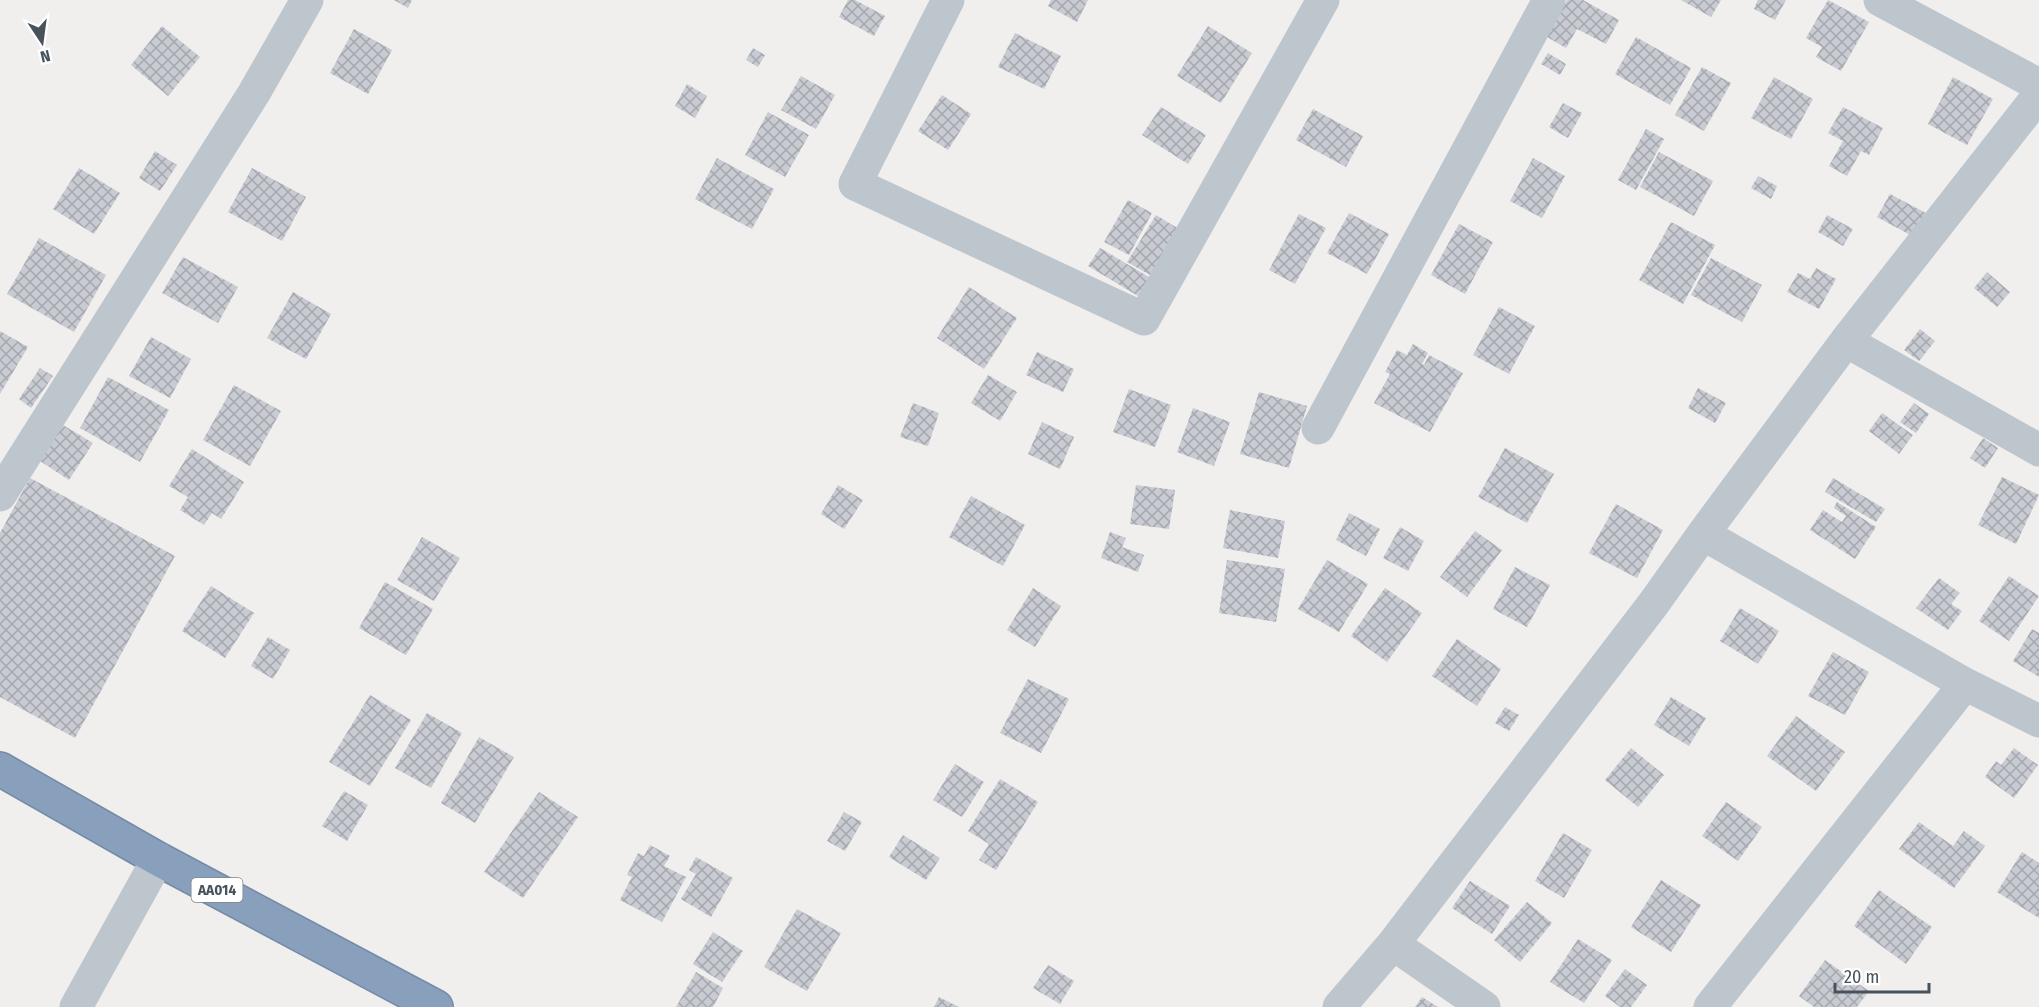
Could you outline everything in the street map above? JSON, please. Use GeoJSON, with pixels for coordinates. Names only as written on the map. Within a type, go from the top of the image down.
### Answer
{"type":"FeatureCollection","features":[{"type":"Feature","properties":{"kind":"highway","name":"AA014"},"geometry":{"type":"LineString","coordinates":[[0,769],[158,859],[436,1007]]}},
{"type":"Feature","properties":{"kind":"street"},"geometry":{"type":"LineString","coordinates":[[0,495],[248,103],[308,0]]}},
{"type":"Feature","properties":{"kind":"street"},"geometry":{"type":"LineString","coordinates":[[948,0],[855,184],[1144,319],[1323,0]]}},
{"type":"Feature","properties":{"kind":"street"},"geometry":{"type":"LineString","coordinates":[[1318,428],[1549,0]]}},
{"type":"Feature","properties":{"kind":"street"},"geometry":{"type":"LineString","coordinates":[[1880,0],[2039,86]]}},
{"type":"Feature","properties":{"kind":"street"},"geometry":{"type":"LineString","coordinates":[[1339,1007],[1393,944],[1654,603],[1846,341],[2039,95]]}},
{"type":"Feature","properties":{"kind":"street"},"geometry":{"type":"LineString","coordinates":[[1846,341],[2039,450]]}},
{"type":"Feature","properties":{"kind":"street"},"geometry":{"type":"LineString","coordinates":[[1703,534],[1965,684],[2039,721]]}},
{"type":"Feature","properties":{"kind":"street"},"geometry":{"type":"LineString","coordinates":[[1710,1007],[1965,684]]}},
{"type":"Feature","properties":{"kind":"street"},"geometry":{"type":"LineString","coordinates":[[76,1007],[158,859]]}},
{"type":"Feature","properties":{"kind":"street"},"geometry":{"type":"LineString","coordinates":[[1393,944],[1484,1007]]}},
{"type":"Feature","properties":{"kind":"building"},"geometry":{"type":"Polygon","coordinates":[[[394,0],[412,0],[408,8],[394,0]]]}},
{"type":"Feature","properties":{"kind":"building"},"geometry":{"type":"Polygon","coordinates":[[[848,0],[855,0],[885,16],[874,36],[839,17],[848,0]]]}},
{"type":"Feature","properties":{"kind":"building"},"geometry":{"type":"Polygon","coordinates":[[[1051,0],[1088,0],[1077,22],[1048,6],[1051,0]]]}},
{"type":"Feature","properties":{"kind":"building"},"geometry":{"type":"Polygon","coordinates":[[[1567,0],[1583,0],[1619,20],[1606,44],[1577,29],[1566,48],[1547,37],[1567,0]]]}},
{"type":"Feature","properties":{"kind":"building"},"geometry":{"type":"Polygon","coordinates":[[[1681,0],[1721,0],[1711,17],[1681,0]]]}},
{"type":"Feature","properties":{"kind":"building"},"geometry":{"type":"Polygon","coordinates":[[[1758,0],[1786,0],[1775,20],[1754,9],[1758,0]]]}},
{"type":"Feature","properties":{"kind":"building"},"geometry":{"type":"Polygon","coordinates":[[[1828,0],[1869,22],[1841,71],[1816,57],[1822,47],[1806,38],[1828,0]]]}},
{"type":"Feature","properties":{"kind":"building"},"geometry":{"type":"Polygon","coordinates":[[[162,26],[200,57],[168,96],[131,65],[162,26]]]}},
{"type":"Feature","properties":{"kind":"building"},"geometry":{"type":"Polygon","coordinates":[[[1208,26],[1252,53],[1221,103],[1177,76],[1208,26]]]}},
{"type":"Feature","properties":{"kind":"building"},"geometry":{"type":"Polygon","coordinates":[[[354,29],[392,50],[368,94],[330,73],[354,29]]]}},
{"type":"Feature","properties":{"kind":"building"},"geometry":{"type":"Polygon","coordinates":[[[1015,33],[1061,56],[1044,89],[998,67],[1015,33]]]}},
{"type":"Feature","properties":{"kind":"building"},"geometry":{"type":"Polygon","coordinates":[[[1636,37],[1691,68],[1670,105],[1615,74],[1636,37]]]}},
{"type":"Feature","properties":{"kind":"building"},"geometry":{"type":"Polygon","coordinates":[[[753,48],[765,55],[758,67],[746,60],[753,48]]]}},
{"type":"Feature","properties":{"kind":"building"},"geometry":{"type":"Polygon","coordinates":[[[1548,53],[1566,64],[1560,75],[1541,64],[1548,53]]]}},
{"type":"Feature","properties":{"kind":"building"},"geometry":{"type":"Polygon","coordinates":[[[1702,67],[1731,83],[1704,131],[1675,115],[1702,67]]]}},
{"type":"Feature","properties":{"kind":"building"},"geometry":{"type":"Polygon","coordinates":[[[801,76],[835,95],[816,129],[781,110],[801,76]]]}},
{"type":"Feature","properties":{"kind":"building"},"geometry":{"type":"Polygon","coordinates":[[[1774,77],[1813,99],[1791,139],[1751,118],[1774,77]]]}},
{"type":"Feature","properties":{"kind":"building"},"geometry":{"type":"Polygon","coordinates":[[[1953,77],[1993,99],[1967,145],[1928,124],[1953,77]]]}},
{"type":"Feature","properties":{"kind":"building"},"geometry":{"type":"Polygon","coordinates":[[[687,84],[707,96],[695,118],[675,106],[687,84]]]}},
{"type":"Feature","properties":{"kind":"building"},"geometry":{"type":"Polygon","coordinates":[[[942,95],[971,114],[948,150],[918,131],[942,95]]]}},
{"type":"Feature","properties":{"kind":"building"},"geometry":{"type":"Polygon","coordinates":[[[1563,103],[1582,113],[1568,138],[1549,127],[1563,103]]]}},
{"type":"Feature","properties":{"kind":"building"},"geometry":{"type":"Polygon","coordinates":[[[1161,107],[1206,135],[1188,164],[1142,135],[1161,107]]]}},
{"type":"Feature","properties":{"kind":"building"},"geometry":{"type":"Polygon","coordinates":[[[1843,107],[1883,128],[1869,155],[1861,151],[1847,176],[1829,166],[1843,141],[1828,133],[1843,107]]]}},
{"type":"Feature","properties":{"kind":"building"},"geometry":{"type":"Polygon","coordinates":[[[1313,109],[1363,136],[1346,167],[1296,140],[1313,109]]]}},
{"type":"Feature","properties":{"kind":"building"},"geometry":{"type":"Polygon","coordinates":[[[768,112],[809,135],[785,177],[745,155],[768,112]]]}},
{"type":"Feature","properties":{"kind":"building"},"geometry":{"type":"Polygon","coordinates":[[[1646,129],[1664,139],[1636,190],[1618,180],[1646,129]]]}},
{"type":"Feature","properties":{"kind":"building"},"geometry":{"type":"Polygon","coordinates":[[[155,151],[177,165],[160,191],[139,178],[155,151]]]}},
{"type":"Feature","properties":{"kind":"building"},"geometry":{"type":"Polygon","coordinates":[[[1659,152],[1713,181],[1694,216],[1640,187],[1659,152]]]}},
{"type":"Feature","properties":{"kind":"building"},"geometry":{"type":"Polygon","coordinates":[[[717,158],[774,189],[752,229],[695,199],[717,158]]]}},
{"type":"Feature","properties":{"kind":"building"},"geometry":{"type":"Polygon","coordinates":[[[1533,158],[1565,176],[1542,218],[1510,201],[1533,158]]]}},
{"type":"Feature","properties":{"kind":"building"},"geometry":{"type":"Polygon","coordinates":[[[79,168],[120,193],[94,234],[53,209],[79,168]]]}},
{"type":"Feature","properties":{"kind":"building"},"geometry":{"type":"Polygon","coordinates":[[[252,168],[306,197],[282,241],[228,212],[252,168]]]}},
{"type":"Feature","properties":{"kind":"building"},"geometry":{"type":"Polygon","coordinates":[[[1758,176],[1777,186],[1771,199],[1751,188],[1758,176]]]}},
{"type":"Feature","properties":{"kind":"building"},"geometry":{"type":"Polygon","coordinates":[[[1890,194],[1926,213],[1914,237],[1877,217],[1890,194]]]}},
{"type":"Feature","properties":{"kind":"building"},"geometry":{"type":"Polygon","coordinates":[[[1128,200],[1152,213],[1129,255],[1104,242],[1128,200]]]}},
{"type":"Feature","properties":{"kind":"building"},"geometry":{"type":"Polygon","coordinates":[[[1349,213],[1389,234],[1367,274],[1327,253],[1349,213]]]}},
{"type":"Feature","properties":{"kind":"building"},"geometry":{"type":"Polygon","coordinates":[[[1299,214],[1326,228],[1295,284],[1269,270],[1299,214]]]}},
{"type":"Feature","properties":{"kind":"building"},"geometry":{"type":"Polygon","coordinates":[[[1156,215],[1179,229],[1150,275],[1127,262],[1156,215]]]}},
{"type":"Feature","properties":{"kind":"building"},"geometry":{"type":"Polygon","coordinates":[[[1827,215],[1853,229],[1843,246],[1818,232],[1827,215]]]}},
{"type":"Feature","properties":{"kind":"building"},"geometry":{"type":"Polygon","coordinates":[[[1671,222],[1715,245],[1683,304],[1639,280],[1671,222]]]}},
{"type":"Feature","properties":{"kind":"building"},"geometry":{"type":"Polygon","coordinates":[[[1459,224],[1493,242],[1465,294],[1431,275],[1459,224]]]}},
{"type":"Feature","properties":{"kind":"building"},"geometry":{"type":"Polygon","coordinates":[[[39,238],[106,275],[74,332],[7,294],[39,238]]]}},
{"type":"Feature","properties":{"kind":"building"},"geometry":{"type":"Polygon","coordinates":[[[1100,248],[1149,277],[1138,296],[1088,266],[1100,248]]]}},
{"type":"Feature","properties":{"kind":"building"},"geometry":{"type":"Polygon","coordinates":[[[183,257],[238,287],[218,323],[162,293],[183,257]]]}},
{"type":"Feature","properties":{"kind":"building"},"geometry":{"type":"Polygon","coordinates":[[[1711,258],[1762,285],[1742,322],[1691,295],[1711,258]]]}},
{"type":"Feature","properties":{"kind":"building"},"geometry":{"type":"Polygon","coordinates":[[[1816,268],[1836,279],[1819,309],[1787,292],[1798,273],[1810,279],[1816,268]]]}},
{"type":"Feature","properties":{"kind":"building"},"geometry":{"type":"Polygon","coordinates":[[[1987,272],[2010,292],[1997,307],[1974,288],[1987,272]]]}},
{"type":"Feature","properties":{"kind":"building"},"geometry":{"type":"Polygon","coordinates":[[[969,287],[1017,318],[984,369],[937,338],[969,287]]]}},
{"type":"Feature","properties":{"kind":"building"},"geometry":{"type":"Polygon","coordinates":[[[293,292],[331,314],[306,359],[267,338],[293,292]]]}},
{"type":"Feature","properties":{"kind":"building"},"geometry":{"type":"Polygon","coordinates":[[[1499,307],[1535,326],[1509,374],[1473,355],[1499,307]]]}},
{"type":"Feature","properties":{"kind":"building"},"geometry":{"type":"Polygon","coordinates":[[[1920,329],[1935,341],[1919,361],[1904,350],[1920,329]]]}},
{"type":"Feature","properties":{"kind":"building"},"geometry":{"type":"Polygon","coordinates":[[[0,331],[28,347],[0,394],[0,331]]]}},
{"type":"Feature","properties":{"kind":"building"},"geometry":{"type":"Polygon","coordinates":[[[151,337],[191,359],[170,398],[129,376],[151,337]]]}},
{"type":"Feature","properties":{"kind":"building"},"geometry":{"type":"Polygon","coordinates":[[[1413,344],[1428,353],[1422,364],[1424,365],[1429,355],[1463,373],[1430,432],[1374,403],[1390,374],[1385,372],[1397,350],[1407,355],[1413,344]]]}},
{"type":"Feature","properties":{"kind":"building"},"geometry":{"type":"Polygon","coordinates":[[[1037,352],[1074,369],[1063,392],[1026,375],[1037,352]]]}},
{"type":"Feature","properties":{"kind":"building"},"geometry":{"type":"Polygon","coordinates":[[[40,368],[53,376],[31,408],[19,399],[40,368]]]}},
{"type":"Feature","properties":{"kind":"building"},"geometry":{"type":"Polygon","coordinates":[[[988,375],[1017,392],[1000,421],[971,403],[988,375]]]}},
{"type":"Feature","properties":{"kind":"building"},"geometry":{"type":"Polygon","coordinates":[[[108,377],[169,410],[140,462],[80,428],[108,377]]]}},
{"type":"Feature","properties":{"kind":"building"},"geometry":{"type":"Polygon","coordinates":[[[234,385],[281,411],[250,466],[203,440],[234,385]]]}},
{"type":"Feature","properties":{"kind":"building"},"geometry":{"type":"Polygon","coordinates":[[[1698,388],[1726,403],[1715,423],[1688,408],[1698,388]]]}},
{"type":"Feature","properties":{"kind":"building"},"geometry":{"type":"Polygon","coordinates":[[[1129,389],[1171,405],[1155,447],[1113,432],[1129,389]]]}},
{"type":"Feature","properties":{"kind":"building"},"geometry":{"type":"Polygon","coordinates":[[[1259,392],[1307,406],[1289,468],[1240,454],[1259,392]]]}},
{"type":"Feature","properties":{"kind":"building"},"geometry":{"type":"Polygon","coordinates":[[[913,403],[939,413],[928,446],[900,437],[913,403]]]}},
{"type":"Feature","properties":{"kind":"building"},"geometry":{"type":"Polygon","coordinates":[[[1914,403],[1929,414],[1916,433],[1900,422],[1914,403]]]}},
{"type":"Feature","properties":{"kind":"building"},"geometry":{"type":"Polygon","coordinates":[[[1193,408],[1230,422],[1214,466],[1177,452],[1193,408]]]}},
{"type":"Feature","properties":{"kind":"building"},"geometry":{"type":"Polygon","coordinates":[[[1882,413],[1913,435],[1899,454],[1869,431],[1882,413]]]}},
{"type":"Feature","properties":{"kind":"building"},"geometry":{"type":"Polygon","coordinates":[[[1042,422],[1074,437],[1060,469],[1028,454],[1042,422]]]}},
{"type":"Feature","properties":{"kind":"building"},"geometry":{"type":"Polygon","coordinates":[[[63,425],[93,443],[69,480],[40,461],[63,425]]]}},
{"type":"Feature","properties":{"kind":"building"},"geometry":{"type":"Polygon","coordinates":[[[1983,438],[1998,448],[1985,468],[1970,458],[1983,438]]]}},
{"type":"Feature","properties":{"kind":"building"},"geometry":{"type":"Polygon","coordinates":[[[1505,448],[1554,474],[1527,523],[1478,497],[1505,448]]]}},
{"type":"Feature","properties":{"kind":"building"},"geometry":{"type":"Polygon","coordinates":[[[192,449],[244,482],[221,519],[212,513],[204,525],[180,510],[188,497],[169,486],[192,449]]]}},
{"type":"Feature","properties":{"kind":"building"},"geometry":{"type":"Polygon","coordinates":[[[2002,477],[2039,495],[2016,544],[1978,525],[2002,477]]]}},
{"type":"Feature","properties":{"kind":"building"},"geometry":{"type":"Polygon","coordinates":[[[30,478],[175,556],[75,738],[0,697],[0,533],[30,478]]]}},
{"type":"Feature","properties":{"kind":"building"},"geometry":{"type":"Polygon","coordinates":[[[1833,478],[1885,509],[1876,522],[1825,492],[1833,478]]]}},
{"type":"Feature","properties":{"kind":"building"},"geometry":{"type":"Polygon","coordinates":[[[838,485],[863,500],[844,529],[821,514],[838,485]]]}},
{"type":"Feature","properties":{"kind":"building"},"geometry":{"type":"Polygon","coordinates":[[[1136,485],[1175,490],[1169,529],[1130,524],[1136,485]]]}},
{"type":"Feature","properties":{"kind":"building"},"geometry":{"type":"Polygon","coordinates":[[[971,496],[1025,525],[1003,566],[949,537],[971,496]]]}},
{"type":"Feature","properties":{"kind":"building"},"geometry":{"type":"Polygon","coordinates":[[[1837,502],[1876,527],[1855,559],[1810,530],[1823,510],[1842,522],[1846,516],[1834,508],[1837,502]]]}},
{"type":"Feature","properties":{"kind":"building"},"geometry":{"type":"Polygon","coordinates":[[[1616,504],[1663,530],[1637,578],[1589,553],[1616,504]]]}},
{"type":"Feature","properties":{"kind":"building"},"geometry":{"type":"Polygon","coordinates":[[[1230,510],[1285,521],[1278,558],[1223,548],[1230,510]]]}},
{"type":"Feature","properties":{"kind":"building"},"geometry":{"type":"Polygon","coordinates":[[[1349,513],[1380,529],[1366,556],[1336,540],[1349,513]]]}},
{"type":"Feature","properties":{"kind":"building"},"geometry":{"type":"Polygon","coordinates":[[[1400,527],[1424,541],[1408,571],[1383,558],[1400,527]]]}},
{"type":"Feature","properties":{"kind":"building"},"geometry":{"type":"Polygon","coordinates":[[[1475,531],[1502,550],[1467,597],[1440,577],[1475,531]]]}},
{"type":"Feature","properties":{"kind":"building"},"geometry":{"type":"Polygon","coordinates":[[[1110,532],[1126,538],[1122,547],[1144,555],[1138,572],[1101,558],[1110,532]]]}},
{"type":"Feature","properties":{"kind":"building"},"geometry":{"type":"Polygon","coordinates":[[[422,537],[460,558],[434,601],[397,580],[422,537]]]}},
{"type":"Feature","properties":{"kind":"building"},"geometry":{"type":"Polygon","coordinates":[[[1227,560],[1285,569],[1276,622],[1219,613],[1227,560]]]}},
{"type":"Feature","properties":{"kind":"building"},"geometry":{"type":"Polygon","coordinates":[[[1327,560],[1368,584],[1339,632],[1298,609],[1327,560]]]}},
{"type":"Feature","properties":{"kind":"building"},"geometry":{"type":"Polygon","coordinates":[[[1515,567],[1550,585],[1527,627],[1493,609],[1515,567]]]}},
{"type":"Feature","properties":{"kind":"building"},"geometry":{"type":"Polygon","coordinates":[[[2009,576],[2039,596],[2009,641],[1979,621],[2009,576]]]}},
{"type":"Feature","properties":{"kind":"building"},"geometry":{"type":"Polygon","coordinates":[[[1939,578],[1960,593],[1951,604],[1962,611],[1948,630],[1916,608],[1939,578]]]}},
{"type":"Feature","properties":{"kind":"building"},"geometry":{"type":"Polygon","coordinates":[[[385,582],[433,609],[406,655],[359,628],[385,582]]]}},
{"type":"Feature","properties":{"kind":"building"},"geometry":{"type":"Polygon","coordinates":[[[211,586],[254,613],[225,658],[182,631],[211,586]]]}},
{"type":"Feature","properties":{"kind":"building"},"geometry":{"type":"Polygon","coordinates":[[[1033,588],[1061,606],[1035,647],[1007,630],[1033,588]]]}},
{"type":"Feature","properties":{"kind":"building"},"geometry":{"type":"Polygon","coordinates":[[[1385,588],[1422,613],[1387,662],[1351,636],[1385,588]]]}},
{"type":"Feature","properties":{"kind":"building"},"geometry":{"type":"Polygon","coordinates":[[[1740,608],[1779,631],[1758,664],[1720,641],[1740,608]]]}},
{"type":"Feature","properties":{"kind":"building"},"geometry":{"type":"Polygon","coordinates":[[[2032,629],[2039,633],[2039,677],[2013,661],[2032,629]]]}},
{"type":"Feature","properties":{"kind":"building"},"geometry":{"type":"Polygon","coordinates":[[[268,637],[290,650],[273,679],[251,666],[268,637]]]}},
{"type":"Feature","properties":{"kind":"building"},"geometry":{"type":"Polygon","coordinates":[[[1457,639],[1501,669],[1477,706],[1432,676],[1457,639]]]}},
{"type":"Feature","properties":{"kind":"building"},"geometry":{"type":"Polygon","coordinates":[[[1833,652],[1869,672],[1845,715],[1808,696],[1833,652]]]}},
{"type":"Feature","properties":{"kind":"building"},"geometry":{"type":"Polygon","coordinates":[[[1028,679],[1069,699],[1041,753],[1000,733],[1028,679]]]}},
{"type":"Feature","properties":{"kind":"building"},"geometry":{"type":"Polygon","coordinates":[[[370,695],[411,720],[370,786],[329,762],[370,695]]]}},
{"type":"Feature","properties":{"kind":"building"},"geometry":{"type":"Polygon","coordinates":[[[1671,697],[1706,718],[1689,746],[1654,725],[1671,697]]]}},
{"type":"Feature","properties":{"kind":"building"},"geometry":{"type":"Polygon","coordinates":[[[1505,707],[1519,715],[1509,731],[1495,723],[1505,707]]]}},
{"type":"Feature","properties":{"kind":"building"},"geometry":{"type":"Polygon","coordinates":[[[427,713],[462,733],[431,788],[395,768],[427,713]]]}},
{"type":"Feature","properties":{"kind":"building"},"geometry":{"type":"Polygon","coordinates":[[[1796,716],[1845,752],[1816,791],[1767,756],[1796,716]]]}},
{"type":"Feature","properties":{"kind":"building"},"geometry":{"type":"Polygon","coordinates":[[[479,737],[514,757],[475,823],[441,803],[479,737]]]}},
{"type":"Feature","properties":{"kind":"building"},"geometry":{"type":"Polygon","coordinates":[[[1631,748],[1664,775],[1638,807],[1605,780],[1631,748]]]}},
{"type":"Feature","properties":{"kind":"building"},"geometry":{"type":"Polygon","coordinates":[[[2014,748],[2038,765],[2014,798],[1985,777],[1996,761],[2001,765],[2014,748]]]}},
{"type":"Feature","properties":{"kind":"building"},"geometry":{"type":"Polygon","coordinates":[[[955,764],[984,782],[962,817],[933,800],[955,764]]]}},
{"type":"Feature","properties":{"kind":"building"},"geometry":{"type":"Polygon","coordinates":[[[1000,779],[1038,802],[996,870],[979,860],[989,844],[968,831],[1000,779]]]}},
{"type":"Feature","properties":{"kind":"building"},"geometry":{"type":"Polygon","coordinates":[[[344,791],[368,805],[347,841],[322,826],[344,791]]]}},
{"type":"Feature","properties":{"kind":"building"},"geometry":{"type":"Polygon","coordinates":[[[539,792],[578,817],[523,898],[484,872],[539,792]]]}},
{"type":"Feature","properties":{"kind":"building"},"geometry":{"type":"Polygon","coordinates":[[[1726,802],[1762,827],[1738,861],[1702,836],[1726,802]]]}},
{"type":"Feature","properties":{"kind":"building"},"geometry":{"type":"Polygon","coordinates":[[[844,812],[862,822],[845,851],[827,841],[844,812]]]}},
{"type":"Feature","properties":{"kind":"building"},"geometry":{"type":"Polygon","coordinates":[[[1919,822],[1953,846],[1964,831],[1985,846],[1954,888],[1899,849],[1919,822]]]}},
{"type":"Feature","properties":{"kind":"building"},"geometry":{"type":"Polygon","coordinates":[[[1563,833],[1592,850],[1564,898],[1535,881],[1563,833]]]}},
{"type":"Feature","properties":{"kind":"building"},"geometry":{"type":"Polygon","coordinates":[[[903,835],[940,858],[926,880],[889,857],[903,835]]]}},
{"type":"Feature","properties":{"kind":"building"},"geometry":{"type":"Polygon","coordinates":[[[650,845],[670,856],[664,866],[686,877],[662,922],[620,900],[632,877],[627,875],[638,853],[644,856],[650,845]]]}},
{"type":"Feature","properties":{"kind":"building"},"geometry":{"type":"Polygon","coordinates":[[[2022,852],[2039,863],[2039,918],[1997,892],[2022,852]]]}},
{"type":"Feature","properties":{"kind":"building"},"geometry":{"type":"Polygon","coordinates":[[[696,857],[733,878],[711,917],[681,899],[696,874],[689,870],[696,857]]]}},
{"type":"Feature","properties":{"kind":"building"},"geometry":{"type":"Polygon","coordinates":[[[1661,880],[1701,905],[1671,952],[1631,927],[1661,880]]]}},
{"type":"Feature","properties":{"kind":"building"},"geometry":{"type":"Polygon","coordinates":[[[1470,881],[1510,906],[1492,934],[1452,908],[1470,881]]]}},
{"type":"Feature","properties":{"kind":"building"},"geometry":{"type":"Polygon","coordinates":[[[1879,890],[1932,927],[1906,964],[1854,926],[1879,890]]]}},
{"type":"Feature","properties":{"kind":"building"},"geometry":{"type":"Polygon","coordinates":[[[1527,902],[1552,923],[1520,962],[1494,940],[1527,902]]]}},
{"type":"Feature","properties":{"kind":"building"},"geometry":{"type":"Polygon","coordinates":[[[797,909],[841,933],[807,991],[764,967],[797,909]]]}},
{"type":"Feature","properties":{"kind":"building"},"geometry":{"type":"Polygon","coordinates":[[[713,932],[743,951],[722,982],[693,964],[713,932]]]}},
{"type":"Feature","properties":{"kind":"building"},"geometry":{"type":"Polygon","coordinates":[[[1578,939],[1612,960],[1584,1003],[1550,982],[1578,939]]]}},
{"type":"Feature","properties":{"kind":"building"},"geometry":{"type":"Polygon","coordinates":[[[1825,960],[1869,991],[1857,1007],[1814,1007],[1799,996],[1825,960]]]}},
{"type":"Feature","properties":{"kind":"building"},"geometry":{"type":"Polygon","coordinates":[[[1048,965],[1074,981],[1060,1004],[1033,988],[1048,965]]]}},
{"type":"Feature","properties":{"kind":"building"},"geometry":{"type":"Polygon","coordinates":[[[1625,969],[1647,985],[1631,1007],[1620,1007],[1605,996],[1625,969]]]}},
{"type":"Feature","properties":{"kind":"building"},"geometry":{"type":"Polygon","coordinates":[[[696,972],[723,988],[713,1007],[676,1007],[696,972]]]}},
{"type":"Feature","properties":{"kind":"building"},"geometry":{"type":"Polygon","coordinates":[[[939,997],[959,1007],[934,1007],[939,997]]]}},
{"type":"Feature","properties":{"kind":"building"},"geometry":{"type":"Polygon","coordinates":[[[1422,997],[1438,1007],[1415,1007],[1422,997]]]}}]}
